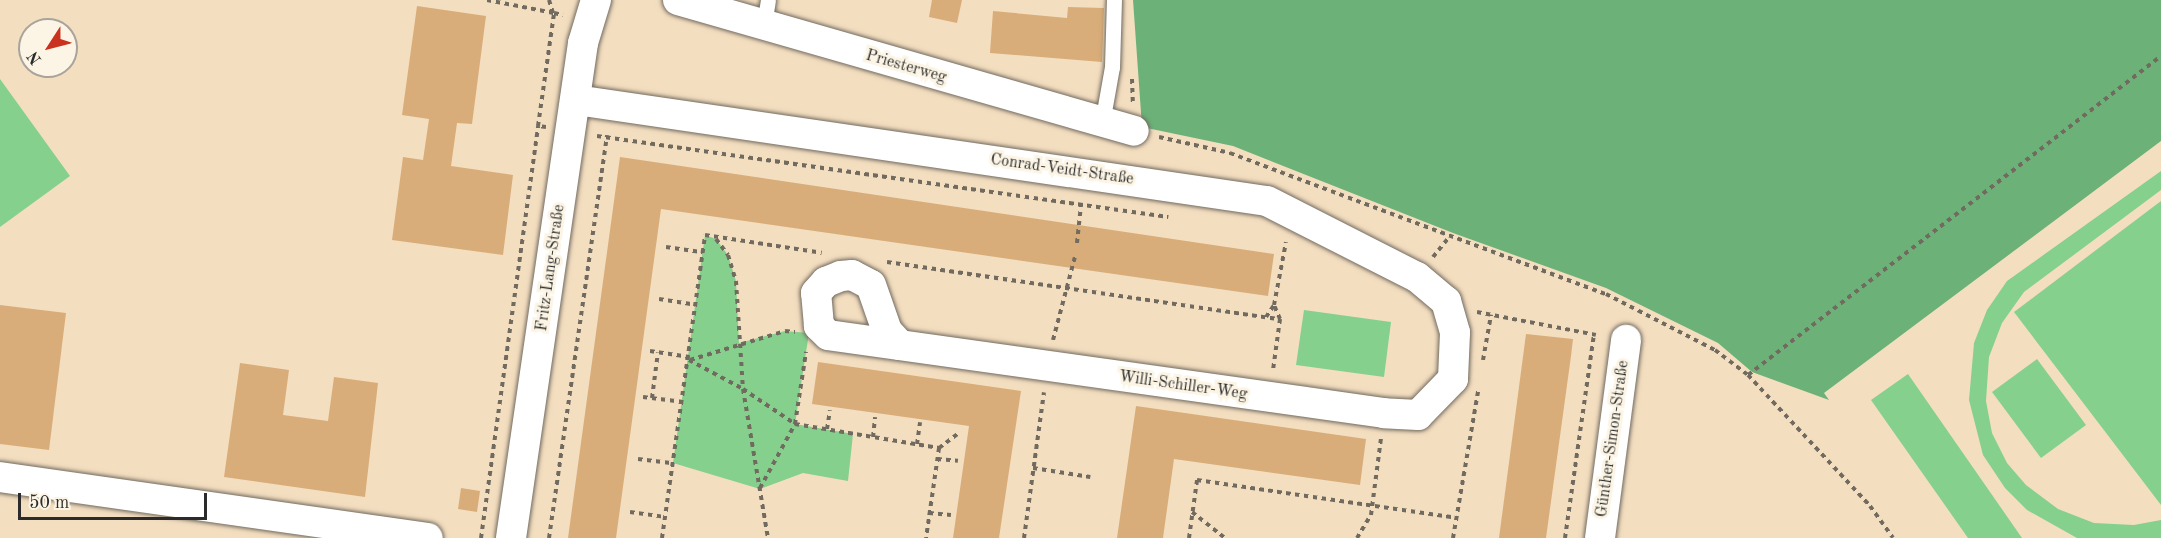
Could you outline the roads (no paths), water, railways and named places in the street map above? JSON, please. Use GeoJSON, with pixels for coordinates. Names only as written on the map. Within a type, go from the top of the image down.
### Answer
{"type":"FeatureCollection","features":[{"type":"Feature","properties":{"kind":"street","name":"Fritz-Lang-Straße"},"geometry":{"type":"LineString","coordinates":[[511,538],[587,21],[596,0]]}},
{"type":"Feature","properties":{"kind":"street","name":"Priesterweg"},"geometry":{"type":"LineString","coordinates":[[693,2],[766,12],[1102,123],[1134,131]]}},
{"type":"Feature","properties":{"kind":"street","name":"Conrad-Veidt-Straße"},"geometry":{"type":"LineString","coordinates":[[576,100],[610,103],[1267,201],[1417,277],[1446,301],[1466,381]]}},
{"type":"Feature","properties":{"kind":"street","name":"Willi-Schiller-Weg"},"geometry":{"type":"LineString","coordinates":[[900,345],[887,331],[871,285],[852,275],[825,282],[816,293],[819,334],[900,345],[1048,364],[1269,399],[1418,415],[1466,381]]}},
{"type":"Feature","properties":{"kind":"street","name":"Günther-Simon-Straße"},"geometry":{"type":"LineString","coordinates":[[1600,538],[1626,340]]}},
{"type":"Feature","properties":{"kind":"street"},"geometry":{"type":"LineString","coordinates":[[0,477],[428,538]]}},
{"type":"Feature","properties":{"kind":"lane"},"geometry":{"type":"LineString","coordinates":[[1102,123],[1112,68],[1114,0]]}}]}
